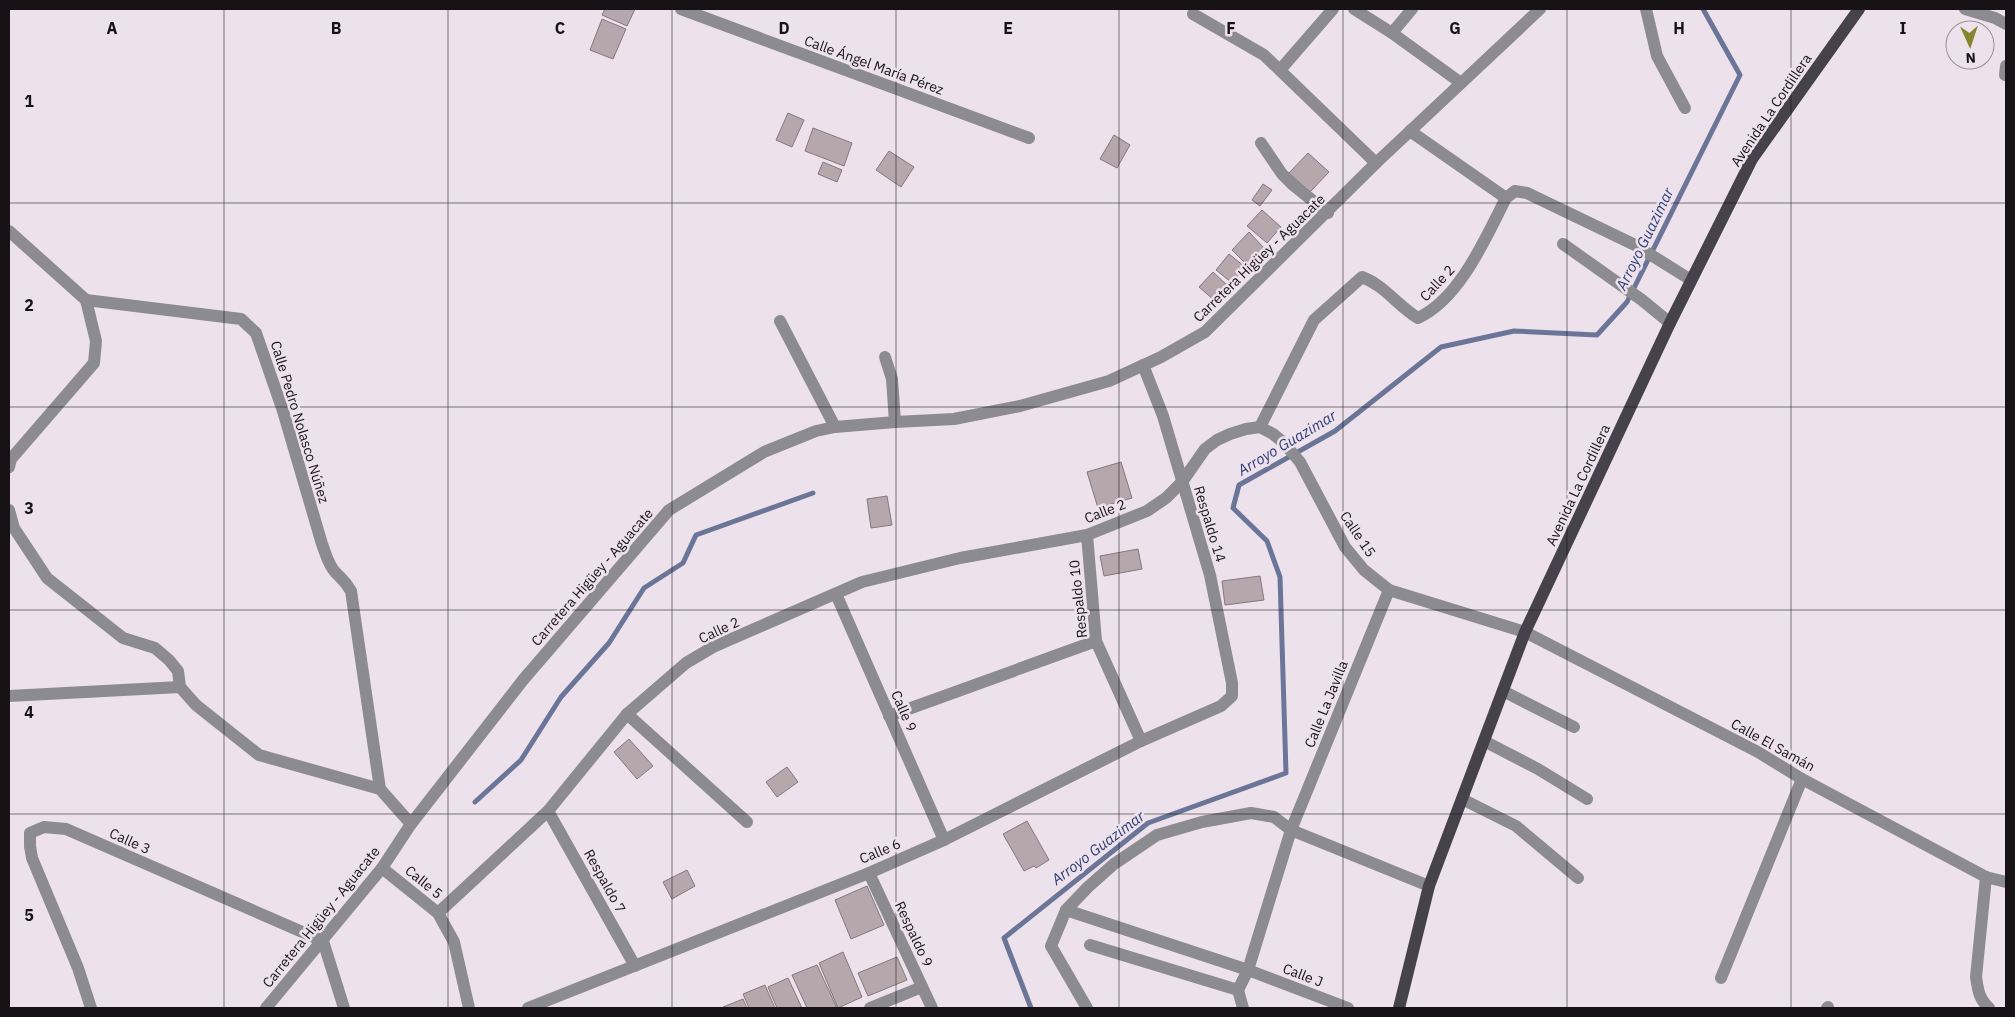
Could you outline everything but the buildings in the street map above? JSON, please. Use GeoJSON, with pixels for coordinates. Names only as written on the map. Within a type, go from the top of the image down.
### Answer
{"type":"FeatureCollection","features":[{"type":"Feature","properties":{"kind":"main road","name":"Avenida La Cordillera"},"geometry":{"type":"LineString","coordinates":[[1398,1008],[1429,886],[1525,632],[1670,323],[1752,158],[1859,9]]}},
{"type":"Feature","properties":{"kind":"street","name":"Calle Ángel María Pérez"},"geometry":{"type":"LineString","coordinates":[[680,9],[1029,138]]}},
{"type":"Feature","properties":{"kind":"street"},"geometry":{"type":"LineString","coordinates":[[1280,70],[1333,9]]}},
{"type":"Feature","properties":{"kind":"street"},"geometry":{"type":"LineString","coordinates":[[1354,9],[1392,33],[1461,83]]}},
{"type":"Feature","properties":{"kind":"street"},"geometry":{"type":"LineString","coordinates":[[1392,33],[1412,9]]}},
{"type":"Feature","properties":{"kind":"street","name":"Carretera Higüey - Aguacate"},"geometry":{"type":"LineString","coordinates":[[266,1008],[382,868],[411,824],[523,680],[668,510],[764,452],[816,430],[895,422],[954,419],[1020,406],[1109,380],[1205,332],[1410,130],[1540,9]]}},
{"type":"Feature","properties":{"kind":"street"},"geometry":{"type":"LineString","coordinates":[[1646,9],[1657,56],[1685,108]]}},
{"type":"Feature","properties":{"kind":"street"},"geometry":{"type":"LineString","coordinates":[[1965,9],[1995,18],[2006,24]]}},
{"type":"Feature","properties":{"kind":"street"},"geometry":{"type":"LineString","coordinates":[[1193,14],[1264,55],[1376,163]]}},
{"type":"Feature","properties":{"kind":"street"},"geometry":{"type":"LineString","coordinates":[[1410,130],[1506,198],[1515,191],[1527,193],[1635,245],[1691,280]]}},
{"type":"Feature","properties":{"kind":"street"},"geometry":{"type":"LineString","coordinates":[[1261,143],[1282,174],[1328,212]]}},
{"type":"Feature","properties":{"kind":"street","name":"Calle 2"},"geometry":{"type":"LineString","coordinates":[[438,913],[548,811],[627,714],[686,663],[713,647],[862,582],[960,558],[1087,535],[1148,511],[1166,498],[1182,482],[1206,449],[1217,440],[1246,429],[1260,427],[1314,320],[1362,277],[1375,282],[1405,310],[1418,318],[1431,312],[1468,272],[1506,198]]}},
{"type":"Feature","properties":{"kind":"street"},"geometry":{"type":"LineString","coordinates":[[9,231],[86,300],[96,341],[94,363],[11,459],[9,467]]}},
{"type":"Feature","properties":{"kind":"street"},"geometry":{"type":"LineString","coordinates":[[1563,244],[1642,300],[1670,323]]}},
{"type":"Feature","properties":{"kind":"street","name":"Calle Pedro Nolasco Núñez"},"geometry":{"type":"LineString","coordinates":[[86,300],[241,319],[256,333],[283,411],[302,482],[324,551],[329,564],[336,574],[345,580],[351,592],[380,789]]}},
{"type":"Feature","properties":{"kind":"street"},"geometry":{"type":"LineString","coordinates":[[780,321],[835,427]]}},
{"type":"Feature","properties":{"kind":"street"},"geometry":{"type":"LineString","coordinates":[[885,357],[892,379],[895,422]]}},
{"type":"Feature","properties":{"kind":"street","name":"Respaldo 14"},"geometry":{"type":"LineString","coordinates":[[1142,365],[1164,416],[1210,575],[1232,683],[1232,696]]}},
{"type":"Feature","properties":{"kind":"street","name":"Calle 15"},"geometry":{"type":"LineString","coordinates":[[1260,427],[1284,443],[1300,462],[1345,547],[1364,570],[1388,590],[1525,632]]}},
{"type":"Feature","properties":{"kind":"street"},"geometry":{"type":"LineString","coordinates":[[9,510],[14,528],[47,578],[123,638],[155,648],[178,671],[180,687],[196,705],[259,755],[380,789],[411,824]]}},
{"type":"Feature","properties":{"kind":"street","name":"Respaldo 10"},"geometry":{"type":"LineString","coordinates":[[1087,535],[1096,640],[1141,741]]}},
{"type":"Feature","properties":{"kind":"street","name":"Calle La Javilla"},"geometry":{"type":"LineString","coordinates":[[1238,990],[1248,970],[1291,830],[1388,590]]}},
{"type":"Feature","properties":{"kind":"street","name":"Calle 9"},"geometry":{"type":"LineString","coordinates":[[836,594],[944,840]]}},
{"type":"Feature","properties":{"kind":"street","name":"Calle El Samán"},"geometry":{"type":"LineString","coordinates":[[1525,632],[1758,752],[1802,779],[1986,877],[2006,882]]}},
{"type":"Feature","properties":{"kind":"street"},"geometry":{"type":"LineString","coordinates":[[889,716],[1096,640]]}},
{"type":"Feature","properties":{"kind":"street"},"geometry":{"type":"LineString","coordinates":[[9,696],[180,687]]}},
{"type":"Feature","properties":{"kind":"street"},"geometry":{"type":"LineString","coordinates":[[1503,691],[1574,728]]}},
{"type":"Feature","properties":{"kind":"street","name":"Calle 6"},"geometry":{"type":"LineString","coordinates":[[528,1008],[869,873],[944,840],[1141,741],[1221,706],[1232,696]]}},
{"type":"Feature","properties":{"kind":"street"},"geometry":{"type":"LineString","coordinates":[[627,714],[747,822]]}},
{"type":"Feature","properties":{"kind":"street"},"geometry":{"type":"LineString","coordinates":[[1484,741],[1538,769],[1587,800]]}},
{"type":"Feature","properties":{"kind":"street"},"geometry":{"type":"LineString","coordinates":[[1721,978],[1802,779]]}},
{"type":"Feature","properties":{"kind":"street"},"geometry":{"type":"LineString","coordinates":[[1462,799],[1516,826],[1578,878]]}},
{"type":"Feature","properties":{"kind":"street","name":"Respaldo 7"},"geometry":{"type":"LineString","coordinates":[[548,811],[635,966]]}},
{"type":"Feature","properties":{"kind":"street"},"geometry":{"type":"LineString","coordinates":[[1087,1008],[1051,946],[1066,910],[1114,864],[1157,835],[1202,822],[1251,813],[1274,817],[1291,830],[1429,886]]}},
{"type":"Feature","properties":{"kind":"street","name":"Calle 3"},"geometry":{"type":"LineString","coordinates":[[91,1008],[78,968],[32,858],[30,833],[44,827],[66,829],[323,941]]}},
{"type":"Feature","properties":{"kind":"street","name":"Calle 5"},"geometry":{"type":"LineString","coordinates":[[382,868],[438,913],[454,942],[469,1008]]}},
{"type":"Feature","properties":{"kind":"street","name":"Respaldo 9"},"geometry":{"type":"LineString","coordinates":[[869,873],[932,1008]]}},
{"type":"Feature","properties":{"kind":"street"},"geometry":{"type":"LineString","coordinates":[[1986,877],[1976,977],[1978,992],[1983,1003],[1989,1008]]}},
{"type":"Feature","properties":{"kind":"street","name":"Calle J"},"geometry":{"type":"LineString","coordinates":[[1066,910],[1248,970],[1348,1008]]}},
{"type":"Feature","properties":{"kind":"street"},"geometry":{"type":"LineString","coordinates":[[323,941],[344,1008]]}},
{"type":"Feature","properties":{"kind":"street"},"geometry":{"type":"LineString","coordinates":[[1090,945],[1238,990],[1243,1008]]}},
{"type":"Feature","properties":{"kind":"street"},"geometry":{"type":"LineString","coordinates":[[870,1008],[922,987]]}},
{"type":"Feature","properties":{"kind":"waterway","name":"Arroyo Guazimar"},"geometry":{"type":"LineString","coordinates":[[1031,1008],[1004,938],[1148,823],[1286,773],[1280,577],[1267,541],[1233,508],[1239,485],[1335,431],[1441,347],[1514,331],[1597,335],[1627,302],[1740,75],[1703,9]]}},
{"type":"Feature","properties":{"kind":"waterway"},"geometry":{"type":"LineString","coordinates":[[475,802],[521,760],[561,697],[609,643],[644,588],[683,563],[696,535],[813,493]]}}]}
